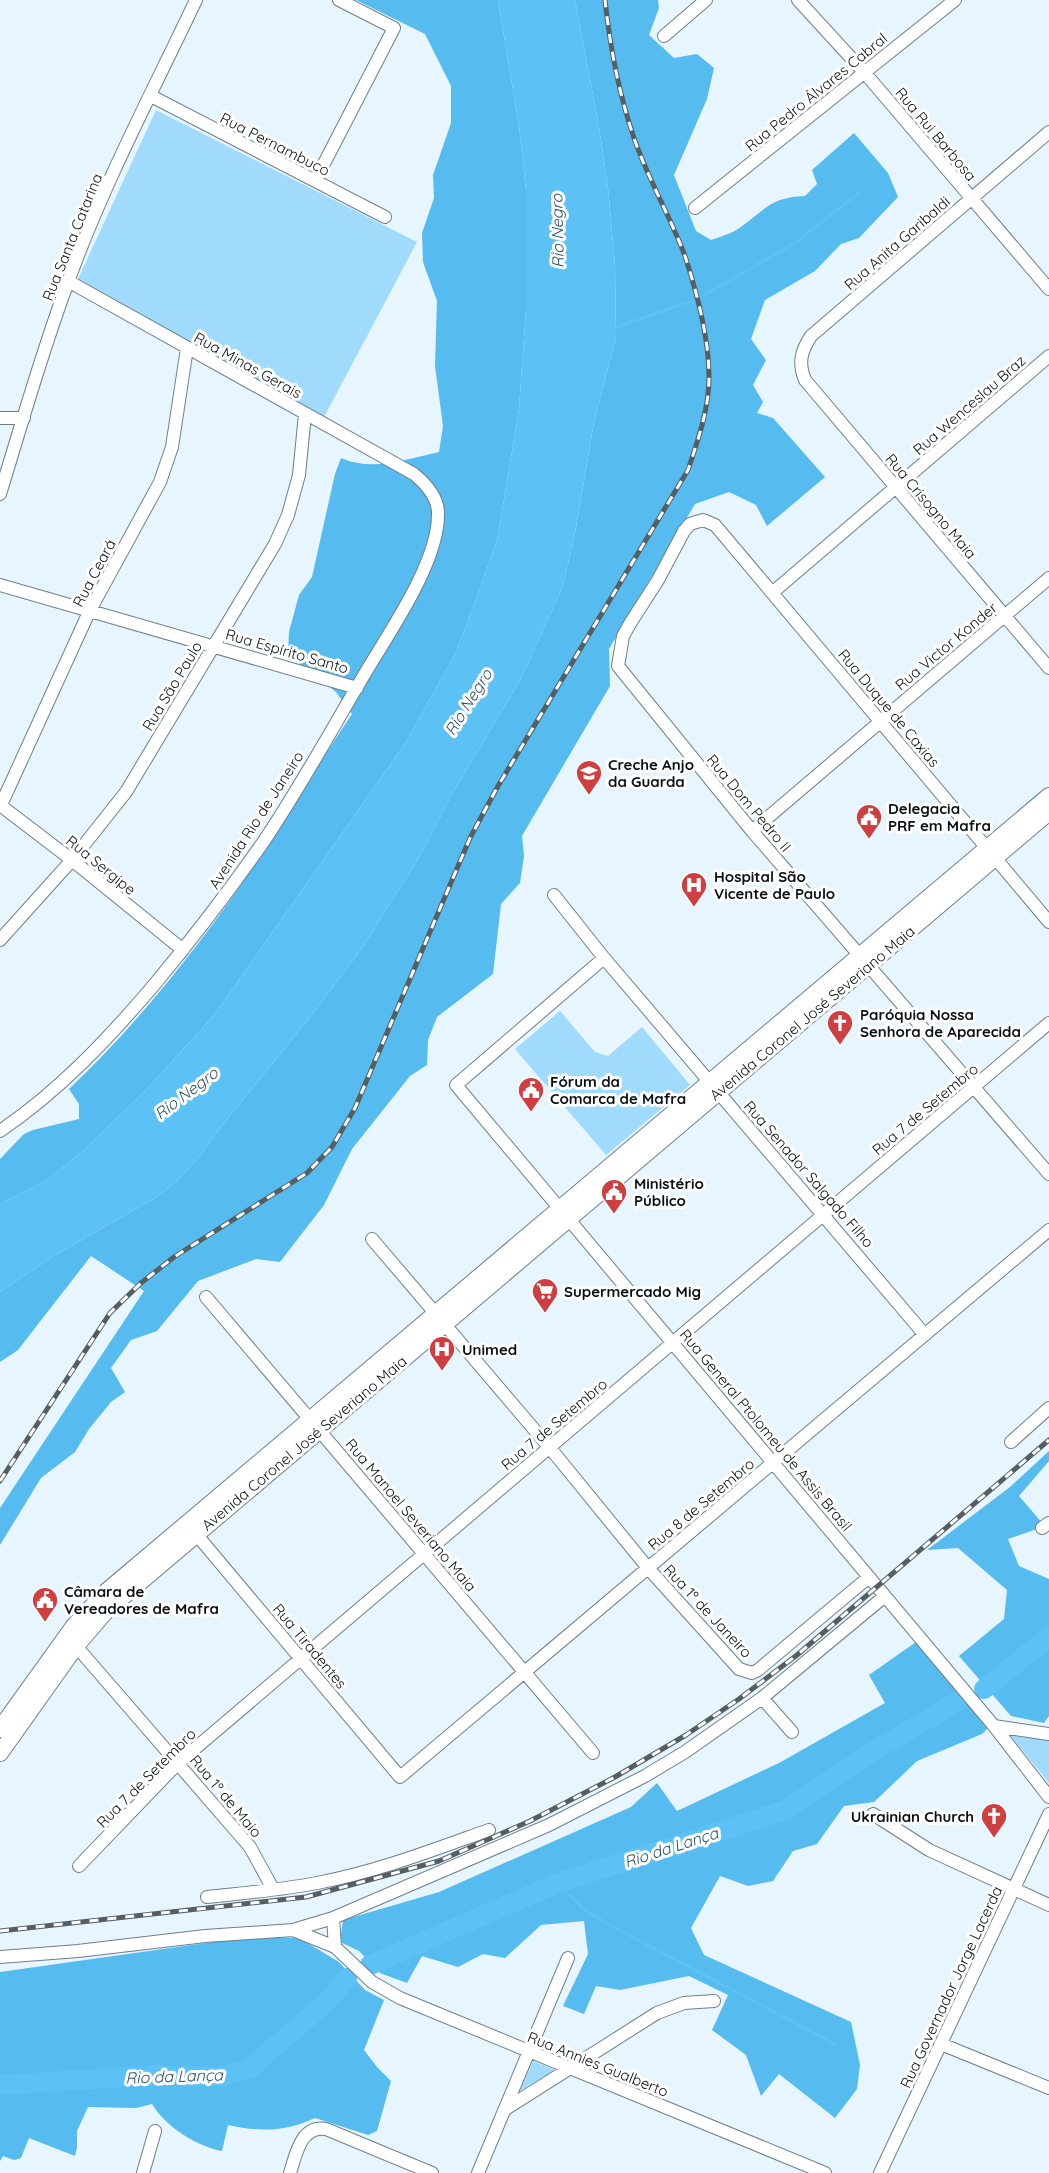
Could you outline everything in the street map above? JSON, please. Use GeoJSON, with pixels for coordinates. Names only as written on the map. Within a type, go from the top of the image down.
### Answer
{"type":"FeatureCollection","features":[{"type":"Feature","properties":{"kind":"main road","name":"Avenida Coronel José Severiano Maia"},"geometry":{"type":"LineString","coordinates":[[0,1729],[74,1626],[95,1601],[314,1425],[991,853],[1049,796]]}},
{"type":"Feature","properties":{"kind":"main road","name":"Avenida Coronel José Severiano Maia"},"geometry":{"type":"LineString","coordinates":[[991,853],[1049,812]]}},
{"type":"Feature","properties":{"kind":"main road","name":"Avenida Coronel José Severiano Maia"},"geometry":{"type":"LineString","coordinates":[[0,1753],[76,1646],[106,1611],[196,1534],[314,1425]]}},
{"type":"Feature","properties":{"kind":"street","name":"Rua Santa Catarina"},"geometry":{"type":"LineString","coordinates":[[0,494],[68,281],[119,160],[196,0]]}},
{"type":"Feature","properties":{"kind":"street"},"geometry":{"type":"LineString","coordinates":[[315,181],[394,28],[339,0]]}},
{"type":"Feature","properties":{"kind":"street"},"geometry":{"type":"LineString","coordinates":[[664,36],[706,0]]}},
{"type":"Feature","properties":{"kind":"street","name":"Rua Rui Barbosa"},"geometry":{"type":"LineString","coordinates":[[798,0],[864,72],[1049,289]]}},
{"type":"Feature","properties":{"kind":"street","name":"Rua Pedro Álvares Cabral"},"geometry":{"type":"LineString","coordinates":[[695,208],[955,0]]}},
{"type":"Feature","properties":{"kind":"street","name":"Rua Pernambuco"},"geometry":{"type":"LineString","coordinates":[[151,96],[385,217]]}},
{"type":"Feature","properties":{"kind":"street","name":"Rua Anita Garibaldi"},"geometry":{"type":"LineString","coordinates":[[800,358],[811,336],[1049,132]]}},
{"type":"Feature","properties":{"kind":"street","name":"Rua Minas Gerais"},"geometry":{"type":"LineString","coordinates":[[68,281],[414,474]]}},
{"type":"Feature","properties":{"kind":"street","name":"Rua Ceará"},"geometry":{"type":"LineString","coordinates":[[0,805],[89,612],[160,482],[167,464],[187,348]]}},
{"type":"Feature","properties":{"kind":"street","name":"Rua Wenceslau Braz"},"geometry":{"type":"LineString","coordinates":[[772,593],[1049,356]]}},
{"type":"Feature","properties":{"kind":"street","name":"Rua Crisogno Maia"},"geometry":{"type":"LineString","coordinates":[[800,358],[805,380],[1049,668]]}},
{"type":"Feature","properties":{"kind":"street","name":"Rua São Paulo"},"geometry":{"type":"LineString","coordinates":[[0,940],[72,860],[131,784],[275,543],[288,515],[299,476],[305,414]]}},
{"type":"Feature","properties":{"kind":"street"},"geometry":{"type":"LineString","coordinates":[[0,418],[24,418]]}},
{"type":"Feature","properties":{"kind":"street","name":"Avenida Rio de Janeiro"},"geometry":{"type":"LineString","coordinates":[[0,1131],[28,1111],[84,1061],[114,1030],[183,950],[264,840],[414,590],[435,537],[439,514],[427,485],[414,474]]}},
{"type":"Feature","properties":{"kind":"street","name":"Rua Duque de Caxias"},"geometry":{"type":"LineString","coordinates":[[618,666],[623,636],[658,580],[684,531],[690,524],[702,520],[715,525],[1049,922]]}},
{"type":"Feature","properties":{"kind":"street","name":"Rua Victor Konder"},"geometry":{"type":"LineString","coordinates":[[752,831],[1049,578]]}},
{"type":"Feature","properties":{"kind":"street","name":"Rua Espírito Santo"},"geometry":{"type":"LineString","coordinates":[[0,585],[357,688]]}},
{"type":"Feature","properties":{"kind":"street","name":"Rua Dom Pedro II"},"geometry":{"type":"LineString","coordinates":[[618,666],[752,831],[1049,1174]]}},
{"type":"Feature","properties":{"kind":"street","name":"Rua Sergipe"},"geometry":{"type":"LineString","coordinates":[[0,805],[183,950]]}},
{"type":"Feature","properties":{"kind":"street","name":"Rua Senador Salgado Filho"},"geometry":{"type":"LineString","coordinates":[[554,895],[603,958],[925,1335]]}},
{"type":"Feature","properties":{"kind":"street","name":"Rua General Ptolomeu de Assis Brasil"},"geometry":{"type":"LineString","coordinates":[[603,958],[456,1085],[994,1726],[1049,1797]]}},
{"type":"Feature","properties":{"kind":"street","name":"Rua 7 de Setembro"},"geometry":{"type":"LineString","coordinates":[[79,1866],[178,1763],[1049,1023]]}},
{"type":"Feature","properties":{"kind":"street","name":"Rua 8 de Setembro"},"geometry":{"type":"LineString","coordinates":[[400,1777],[1049,1230]]}},
{"type":"Feature","properties":{"kind":"street","name":"Rua 1º de Janeiro"},"geometry":{"type":"LineString","coordinates":[[372,1239],[550,1448],[648,1568],[732,1663],[745,1672],[758,1670],[869,1577]]}},
{"type":"Feature","properties":{"kind":"street","name":"Rua Manoel Severiano Maia"},"geometry":{"type":"LineString","coordinates":[[206,1297],[593,1753]]}},
{"type":"Feature","properties":{"kind":"street"},"geometry":{"type":"LineString","coordinates":[[1011,1442],[1049,1408]]}},
{"type":"Feature","properties":{"kind":"street","name":"Rua Tiradentes"},"geometry":{"type":"LineString","coordinates":[[196,1534],[400,1777]]}},
{"type":"Feature","properties":{"kind":"street"},"geometry":{"type":"LineString","coordinates":[[0,1957],[78,1952],[205,1936],[293,1930],[333,1918],[530,1834],[610,1795],[685,1752],[762,1698],[885,1596]]}},
{"type":"Feature","properties":{"kind":"street","name":"Rua 1º de Maio"},"geometry":{"type":"LineString","coordinates":[[76,1646],[250,1847],[273,1889]]}},
{"type":"Feature","properties":{"kind":"street"},"geometry":{"type":"LineString","coordinates":[[762,1698],[792,1732]]}},
{"type":"Feature","properties":{"kind":"street"},"geometry":{"type":"LineString","coordinates":[[994,1726],[1049,1734]]}},
{"type":"Feature","properties":{"kind":"street"},"geometry":{"type":"LineString","coordinates":[[873,1814],[928,1850],[1049,1905]]}},
{"type":"Feature","properties":{"kind":"street","name":"Rua Governador Jorge Lacerda"},"geometry":{"type":"LineString","coordinates":[[880,2173],[1049,1814]]}},
{"type":"Feature","properties":{"kind":"street"},"geometry":{"type":"LineString","coordinates":[[207,1898],[317,1883],[436,1849],[489,1830]]}},
{"type":"Feature","properties":{"kind":"street"},"geometry":{"type":"LineString","coordinates":[[333,1918],[335,1947]]}},
{"type":"Feature","properties":{"kind":"street","name":"Rua Annies Gualberto"},"geometry":{"type":"LineString","coordinates":[[293,1930],[335,1947],[384,1990],[400,1998],[825,2173]]}},
{"type":"Feature","properties":{"kind":"street"},"geometry":{"type":"LineString","coordinates":[[478,2173],[568,1958]]}},
{"type":"Feature","properties":{"kind":"street"},"geometry":{"type":"LineString","coordinates":[[504,2110],[657,2013],[684,2003],[714,2001]]}},
{"type":"Feature","properties":{"kind":"street"},"geometry":{"type":"LineString","coordinates":[[941,2044],[1049,2088]]}},
{"type":"Feature","properties":{"kind":"street"},"geometry":{"type":"LineString","coordinates":[[290,2173],[303,2137],[310,2130],[318,2128],[326,2129],[432,2173]]}},
{"type":"Feature","properties":{"kind":"street"},"geometry":{"type":"LineString","coordinates":[[143,2173],[155,2132]]}},
{"type":"Feature","properties":{"kind":"shaded area"},"geometry":{"type":"Polygon","coordinates":[[[356,0],[498,0],[519,126],[526,190],[526,309],[519,409],[497,541],[454,656],[406,742],[215,1014],[147,1089],[83,1151],[47,1180],[0,1204],[0,1159],[24,1134],[79,1119],[79,1104],[69,1089],[127,1029],[207,932],[278,830],[352,714],[336,692],[288,655],[289,632],[299,595],[312,577],[335,474],[341,458],[365,464],[377,464],[402,461],[439,452],[443,426],[435,366],[437,301],[423,262],[422,233],[434,198],[433,175],[451,123],[451,86],[425,34],[356,0]]]}},
{"type":"Feature","properties":{"kind":"shaded area"},"geometry":{"type":"Polygon","coordinates":[[[575,0],[658,0],[659,8],[649,35],[674,58],[697,54],[714,68],[707,99],[674,175],[696,231],[711,240],[738,229],[775,202],[805,196],[817,184],[812,170],[854,133],[888,173],[898,197],[859,238],[841,244],[815,271],[765,300],[751,339],[766,360],[753,385],[763,402],[757,413],[773,418],[825,477],[767,526],[756,505],[729,492],[695,504],[609,649],[610,686],[522,836],[524,856],[520,883],[501,904],[493,974],[437,1017],[428,1040],[427,1065],[410,1076],[352,1149],[324,1205],[280,1262],[256,1259],[198,1281],[157,1331],[131,1340],[111,1368],[125,1392],[111,1402],[89,1429],[75,1452],[41,1478],[0,1545],[0,1508],[144,1291],[91,1256],[18,1350],[0,1362],[0,1292],[52,1257],[155,1198],[175,1183],[196,1161],[362,948],[423,851],[452,794],[522,677],[562,588],[574,539],[594,422],[616,337],[615,265],[608,188],[575,0]]]}},
{"type":"Feature","properties":{"kind":"shaded area"},"geometry":{"type":"Polygon","coordinates":[[[156,110],[417,242],[323,419],[78,279],[156,110]]]}},
{"type":"Feature","properties":{"kind":"shaded area"},"geometry":{"type":"Polygon","coordinates":[[[560,1011],[595,1052],[608,1056],[642,1027],[690,1085],[606,1155],[515,1049],[560,1011]]]}},
{"type":"Feature","properties":{"kind":"shaded area"},"geometry":{"type":"Polygon","coordinates":[[[1049,1451],[1049,1461],[1019,1496],[1043,1524],[1040,1528],[1008,1539],[1019,1566],[1049,1579],[1049,1716],[1044,1723],[1011,1716],[959,1656],[1004,1619],[1007,1590],[958,1548],[927,1550],[1010,1487],[1049,1451]]]}},
{"type":"Feature","properties":{"kind":"shaded area"},"geometry":{"type":"Polygon","coordinates":[[[916,1642],[987,1729],[982,1734],[917,1761],[874,1802],[844,1806],[817,1844],[793,1851],[773,1881],[748,1886],[720,1876],[691,1928],[704,1955],[851,2022],[860,2065],[857,2089],[835,2118],[779,2074],[761,2096],[746,2055],[712,2030],[728,1995],[689,1976],[620,1990],[596,1986],[584,2014],[563,2006],[588,1954],[584,1921],[541,1925],[505,1958],[483,1954],[458,1967],[422,1956],[407,1983],[380,1973],[359,1951],[340,1942],[343,1920],[439,1892],[631,1807],[657,1783],[677,1811],[779,1763],[885,1703],[869,1675],[916,1642]]]}},
{"type":"Feature","properties":{"kind":"shaded area"},"geometry":{"type":"Polygon","coordinates":[[[1010,1735],[1049,1740],[1049,1783],[1010,1735]]]}},
{"type":"Feature","properties":{"kind":"shaded area"},"geometry":{"type":"Polygon","coordinates":[[[248,1937],[299,1938],[339,1962],[365,1990],[384,2000],[364,2050],[391,2081],[377,2131],[368,2135],[315,2118],[293,2126],[272,2129],[251,2129],[228,2125],[222,2151],[202,2145],[173,2128],[152,2104],[136,2108],[88,2107],[77,2131],[75,2156],[29,2138],[21,2158],[14,2160],[3,2156],[0,2161],[0,1972],[248,1937]]]}},
{"type":"Feature","properties":{"kind":"shaded area"},"geometry":{"type":"Polygon","coordinates":[[[533,2061],[555,2070],[520,2091],[533,2061]]]}},
{"type":"Feature","properties":{"kind":"water","name":"Rio Negro"},"geometry":{"type":"Polygon","coordinates":[[[498,0],[575,0],[608,188],[615,265],[616,337],[594,422],[574,539],[562,588],[522,677],[452,794],[423,851],[362,948],[196,1161],[175,1183],[155,1198],[52,1257],[0,1292],[0,1204],[47,1180],[83,1151],[147,1089],[215,1014],[406,742],[454,656],[466,626],[497,541],[519,409],[526,309],[526,190],[519,126],[498,0]]]}},
{"type":"Feature","properties":{"kind":"waterway"},"geometry":{"type":"LineString","coordinates":[[704,295],[795,243],[859,193]]}},
{"type":"Feature","properties":{"kind":"waterway"},"geometry":{"type":"LineString","coordinates":[[614,328],[692,301]]}},
{"type":"Feature","properties":{"kind":"waterway","name":"Rio da Lança"},"geometry":{"type":"LineString","coordinates":[[984,1689],[1049,1637]]}},
{"type":"Feature","properties":{"kind":"waterway","name":"Rio da Lança"},"geometry":{"type":"LineString","coordinates":[[370,1965],[558,1883],[786,1810],[879,1748],[957,1702]]}},
{"type":"Feature","properties":{"kind":"waterway"},"geometry":{"type":"LineString","coordinates":[[558,1883],[583,1909],[617,1929],[835,2044]]}},
{"type":"Feature","properties":{"kind":"waterway","name":"Rio da Lança"},"geometry":{"type":"LineString","coordinates":[[0,2085],[156,2075],[221,2077],[250,2068],[330,1999],[347,1978]]}},
{"type":"Feature","properties":{"kind":"railway"},"geometry":{"type":"LineString","coordinates":[[0,1481],[110,1313],[141,1283],[174,1257],[307,1173],[332,1147],[355,1108],[470,838],[498,786],[688,470],[707,401],[709,377],[705,331],[685,256],[634,138],[616,70],[605,0]]}},
{"type":"Feature","properties":{"kind":"railway"},"geometry":{"type":"LineString","coordinates":[[0,1931],[306,1897],[439,1861],[530,1821],[615,1777],[686,1735],[739,1699],[797,1655],[1049,1440]]}},
{"type":"Feature","properties":{"kind":"place","name":"Creche Anjo da Guarda"},"geometry":{"type":"Point","coordinates":[589,796]}},
{"type":"Feature","properties":{"kind":"place","name":"Delegacia PRF em Mafra"},"geometry":{"type":"Point","coordinates":[869,840]}},
{"type":"Feature","properties":{"kind":"place","name":"Hospital São Vicente de Paulo"},"geometry":{"type":"Point","coordinates":[694,908]}},
{"type":"Feature","properties":{"kind":"place","name":"Paróquia Nossa Senhora de Aparecida"},"geometry":{"type":"Point","coordinates":[840,1046]}},
{"type":"Feature","properties":{"kind":"place","name":"Fórum da Comarca de Mafra"},"geometry":{"type":"Point","coordinates":[531,1113]}},
{"type":"Feature","properties":{"kind":"place","name":"Ministério Público"},"geometry":{"type":"Point","coordinates":[614,1215]}},
{"type":"Feature","properties":{"kind":"place","name":"Supermercado Mig"},"geometry":{"type":"Point","coordinates":[545,1314]}},
{"type":"Feature","properties":{"kind":"place","name":"Unimed"},"geometry":{"type":"Point","coordinates":[442,1372]}},
{"type":"Feature","properties":{"kind":"place","name":"Câmara de Vereadores de Mafra"},"geometry":{"type":"Point","coordinates":[45,1623]}},
{"type":"Feature","properties":{"kind":"place","name":"Ukrainian Church"},"geometry":{"type":"Point","coordinates":[994,1839]}}]}
